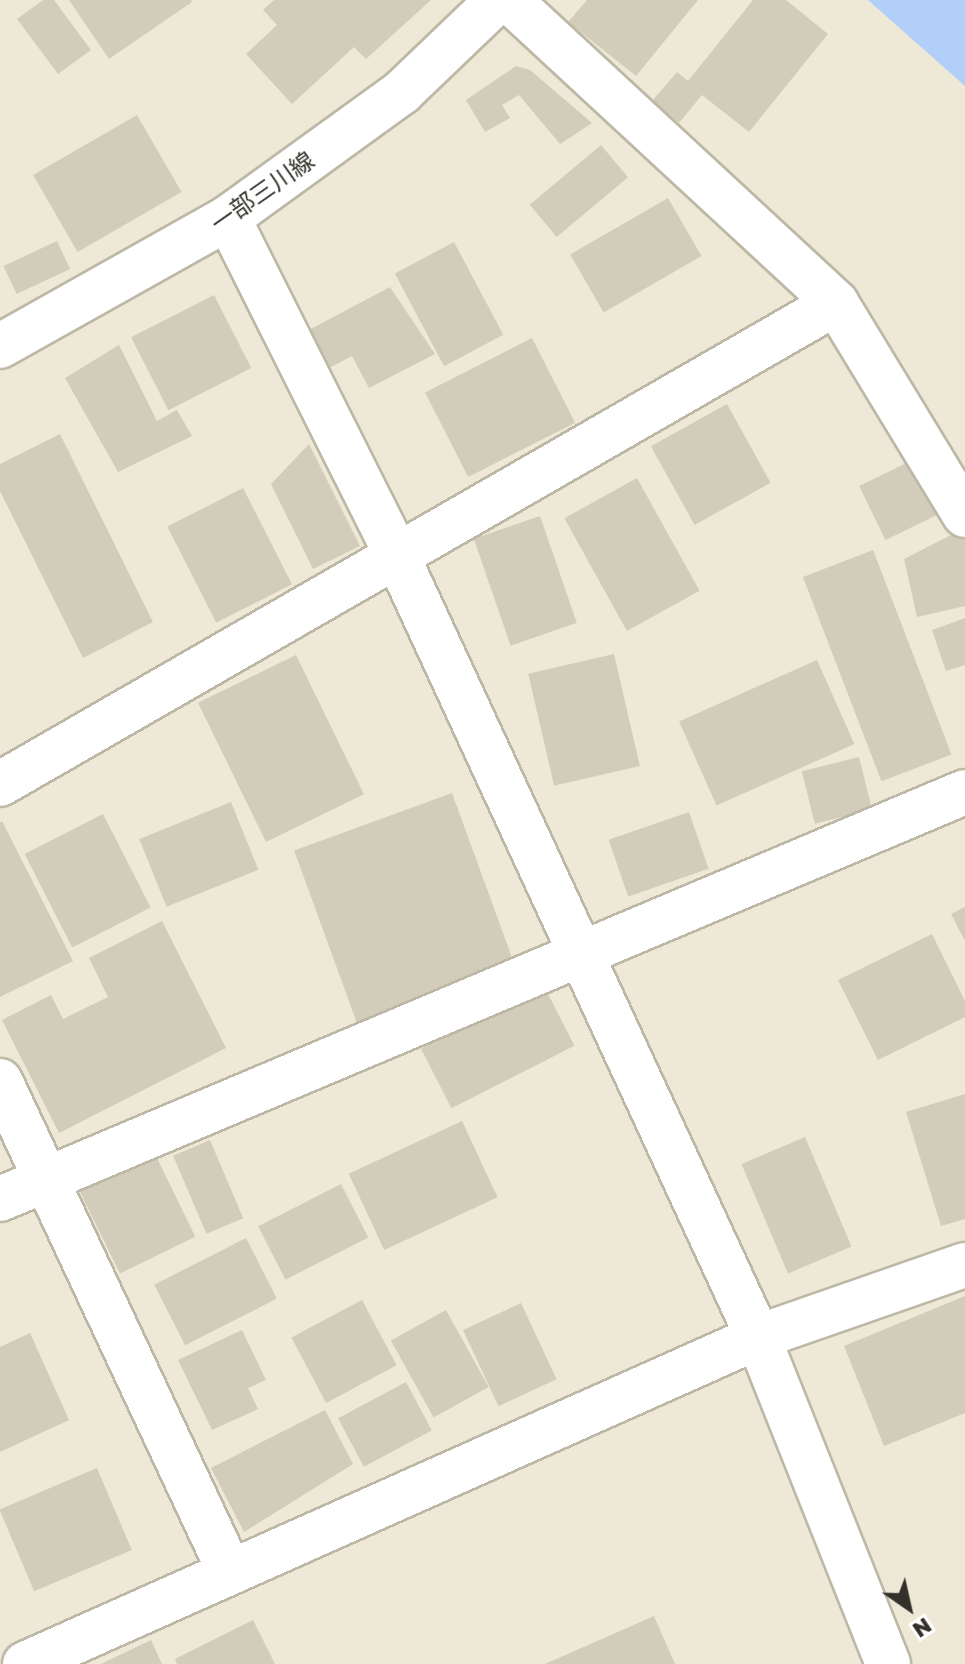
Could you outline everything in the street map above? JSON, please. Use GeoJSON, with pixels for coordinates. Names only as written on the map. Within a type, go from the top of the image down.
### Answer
{"type":"FeatureCollection","features":[{"type":"Feature","properties":{"kind":"street","name":"一部三川線"},"geometry":{"type":"LineString","coordinates":[[0,346],[228,218],[402,92],[498,0]]}},
{"type":"Feature","properties":{"kind":"street"},"geometry":{"type":"LineString","coordinates":[[509,0],[836,303],[965,515]]}},
{"type":"Feature","properties":{"kind":"street"},"geometry":{"type":"LineString","coordinates":[[228,218],[398,558],[575,952],[758,1337],[888,1664]]}},
{"type":"Feature","properties":{"kind":"street"},"geometry":{"type":"LineString","coordinates":[[0,784],[398,558],[836,303]]}},
{"type":"Feature","properties":{"kind":"street"},"geometry":{"type":"LineString","coordinates":[[0,1199],[575,952],[965,792]]}},
{"type":"Feature","properties":{"kind":"street"},"geometry":{"type":"LineString","coordinates":[[0,1081],[229,1570]]}},
{"type":"Feature","properties":{"kind":"street"},"geometry":{"type":"LineString","coordinates":[[25,1664],[229,1570],[758,1337],[965,1265]]}},
{"type":"Feature","properties":{"kind":"water"},"geometry":{"type":"Polygon","coordinates":[[[868,0],[965,0],[965,86],[868,0]]]}},
{"type":"Feature","properties":{"kind":"building"},"geometry":{"type":"Polygon","coordinates":[[[43,0],[54,0],[91,50],[58,74],[17,19],[43,0]]]}},
{"type":"Feature","properties":{"kind":"building"},"geometry":{"type":"Polygon","coordinates":[[[69,0],[191,0],[192,2],[109,59],[69,0]]]}},
{"type":"Feature","properties":{"kind":"building"},"geometry":{"type":"Polygon","coordinates":[[[274,0],[431,0],[366,59],[354,47],[292,104],[246,54],[277,25],[263,10],[274,0]]]}},
{"type":"Feature","properties":{"kind":"building"},"geometry":{"type":"Polygon","coordinates":[[[587,0],[698,0],[636,76],[568,22],[587,0]]]}},
{"type":"Feature","properties":{"kind":"building"},"geometry":{"type":"Polygon","coordinates":[[[753,0],[786,0],[828,34],[749,132],[702,95],[679,123],[652,101],[677,72],[688,81],[753,0]]]}},
{"type":"Feature","properties":{"kind":"building"},"geometry":{"type":"Polygon","coordinates":[[[516,66],[530,70],[592,123],[560,144],[519,95],[502,105],[510,118],[485,132],[466,100],[516,66]]]}},
{"type":"Feature","properties":{"kind":"building"},"geometry":{"type":"Polygon","coordinates":[[[137,115],[182,192],[78,252],[33,175],[137,115]]]}},
{"type":"Feature","properties":{"kind":"building"},"geometry":{"type":"Polygon","coordinates":[[[601,145],[628,177],[557,237],[530,205],[601,145]]]}},
{"type":"Feature","properties":{"kind":"building"},"geometry":{"type":"Polygon","coordinates":[[[668,198],[702,256],[604,313],[570,254],[668,198]]]}},
{"type":"Feature","properties":{"kind":"building"},"geometry":{"type":"Polygon","coordinates":[[[57,241],[70,269],[17,294],[4,266],[57,241]]]}},
{"type":"Feature","properties":{"kind":"building"},"geometry":{"type":"Polygon","coordinates":[[[454,242],[503,335],[444,366],[395,273],[454,242]]]}},
{"type":"Feature","properties":{"kind":"building"},"geometry":{"type":"Polygon","coordinates":[[[390,287],[435,354],[369,388],[352,356],[329,368],[309,330],[390,287]]]}},
{"type":"Feature","properties":{"kind":"building"},"geometry":{"type":"Polygon","coordinates":[[[214,295],[251,368],[168,410],[131,337],[214,295]]]}},
{"type":"Feature","properties":{"kind":"building"},"geometry":{"type":"Polygon","coordinates":[[[532,338],[575,423],[468,477],[425,392],[532,338]]]}},
{"type":"Feature","properties":{"kind":"building"},"geometry":{"type":"Polygon","coordinates":[[[119,345],[157,421],[177,410],[192,436],[118,472],[65,378],[119,345]]]}},
{"type":"Feature","properties":{"kind":"building"},"geometry":{"type":"Polygon","coordinates":[[[727,404],[771,483],[695,525],[651,446],[727,404]]]}},
{"type":"Feature","properties":{"kind":"building"},"geometry":{"type":"Polygon","coordinates":[[[60,434],[153,622],[83,658],[0,491],[0,464],[60,434]]]}},
{"type":"Feature","properties":{"kind":"building"},"geometry":{"type":"Polygon","coordinates":[[[309,444],[360,546],[313,569],[271,484],[309,444]]]}},
{"type":"Feature","properties":{"kind":"building"},"geometry":{"type":"Polygon","coordinates":[[[923,455],[949,509],[885,540],[859,486],[923,455]]]}},
{"type":"Feature","properties":{"kind":"building"},"geometry":{"type":"Polygon","coordinates":[[[637,478],[700,591],[627,631],[564,518],[637,478]]]}},
{"type":"Feature","properties":{"kind":"building"},"geometry":{"type":"Polygon","coordinates":[[[243,488],[292,584],[216,623],[167,527],[243,488]]]}},
{"type":"Feature","properties":{"kind":"building"},"geometry":{"type":"Polygon","coordinates":[[[540,516],[577,623],[511,646],[474,539],[540,516]]]}},
{"type":"Feature","properties":{"kind":"building"},"geometry":{"type":"Polygon","coordinates":[[[965,528],[965,606],[917,617],[904,559],[965,528]]]}},
{"type":"Feature","properties":{"kind":"building"},"geometry":{"type":"Polygon","coordinates":[[[873,550],[951,754],[881,781],[803,577],[873,550]]]}},
{"type":"Feature","properties":{"kind":"building"},"geometry":{"type":"Polygon","coordinates":[[[965,618],[965,665],[946,671],[932,630],[965,618]]]}},
{"type":"Feature","properties":{"kind":"building"},"geometry":{"type":"Polygon","coordinates":[[[614,654],[640,766],[554,786],[528,674],[614,654]]]}},
{"type":"Feature","properties":{"kind":"building"},"geometry":{"type":"Polygon","coordinates":[[[296,655],[364,794],[266,842],[198,703],[296,655]]]}},
{"type":"Feature","properties":{"kind":"building"},"geometry":{"type":"Polygon","coordinates":[[[817,660],[854,744],[716,805],[679,721],[817,660]]]}},
{"type":"Feature","properties":{"kind":"building"},"geometry":{"type":"Polygon","coordinates":[[[859,757],[872,809],[815,824],[802,771],[859,757]]]}},
{"type":"Feature","properties":{"kind":"building"},"geometry":{"type":"Polygon","coordinates":[[[452,793],[515,966],[357,1023],[294,850],[452,793]]]}},
{"type":"Feature","properties":{"kind":"building"},"geometry":{"type":"Polygon","coordinates":[[[231,802],[258,870],[167,907],[139,839],[231,802]]]}},
{"type":"Feature","properties":{"kind":"building"},"geometry":{"type":"Polygon","coordinates":[[[689,812],[709,869],[628,896],[609,840],[689,812]]]}},
{"type":"Feature","properties":{"kind":"building"},"geometry":{"type":"Polygon","coordinates":[[[103,814],[151,908],[72,948],[25,854],[103,814]]]}},
{"type":"Feature","properties":{"kind":"building"},"geometry":{"type":"Polygon","coordinates":[[[2,821],[73,961],[0,997],[0,823],[2,821]]]}},
{"type":"Feature","properties":{"kind":"building"},"geometry":{"type":"Polygon","coordinates":[[[965,907],[965,941],[951,914],[965,907]]]}},
{"type":"Feature","properties":{"kind":"building"},"geometry":{"type":"Polygon","coordinates":[[[162,921],[226,1048],[59,1133],[2,1020],[51,995],[63,1019],[108,997],[89,958],[162,921]]]}},
{"type":"Feature","properties":{"kind":"building"},"geometry":{"type":"Polygon","coordinates":[[[932,934],[965,1001],[965,1017],[878,1060],[838,980],[932,934]]]}},
{"type":"Feature","properties":{"kind":"building"},"geometry":{"type":"Polygon","coordinates":[[[544,986],[574,1046],[451,1108],[421,1049],[544,986]]]}},
{"type":"Feature","properties":{"kind":"building"},"geometry":{"type":"Polygon","coordinates":[[[965,1094],[965,1219],[941,1226],[906,1112],[965,1094]]]}},
{"type":"Feature","properties":{"kind":"building"},"geometry":{"type":"Polygon","coordinates":[[[462,1121],[497,1197],[384,1250],[349,1174],[462,1121]]]}},
{"type":"Feature","properties":{"kind":"building"},"geometry":{"type":"Polygon","coordinates":[[[805,1137],[851,1247],[788,1274],[741,1164],[805,1137]]]}},
{"type":"Feature","properties":{"kind":"building"},"geometry":{"type":"Polygon","coordinates":[[[210,1140],[243,1218],[206,1234],[173,1156],[210,1140]]]}},
{"type":"Feature","properties":{"kind":"building"},"geometry":{"type":"Polygon","coordinates":[[[155,1154],[195,1237],[120,1274],[80,1191],[155,1154]]]}},
{"type":"Feature","properties":{"kind":"building"},"geometry":{"type":"Polygon","coordinates":[[[341,1184],[368,1237],[285,1280],[258,1226],[341,1184]]]}},
{"type":"Feature","properties":{"kind":"building"},"geometry":{"type":"Polygon","coordinates":[[[246,1238],[277,1299],[185,1345],[154,1285],[246,1238]]]}},
{"type":"Feature","properties":{"kind":"building"},"geometry":{"type":"Polygon","coordinates":[[[965,1296],[965,1413],[884,1446],[844,1346],[965,1296]]]}},
{"type":"Feature","properties":{"kind":"building"},"geometry":{"type":"Polygon","coordinates":[[[362,1300],[397,1365],[326,1403],[291,1338],[362,1300]]]}},
{"type":"Feature","properties":{"kind":"building"},"geometry":{"type":"Polygon","coordinates":[[[521,1303],[556,1379],[498,1406],[463,1330],[521,1303]]]}},
{"type":"Feature","properties":{"kind":"building"},"geometry":{"type":"Polygon","coordinates":[[[446,1310],[489,1387],[434,1418],[391,1341],[446,1310]]]}},
{"type":"Feature","properties":{"kind":"building"},"geometry":{"type":"Polygon","coordinates":[[[242,1330],[266,1380],[248,1388],[258,1409],[212,1430],[178,1360],[242,1330]]]}},
{"type":"Feature","properties":{"kind":"building"},"geometry":{"type":"Polygon","coordinates":[[[30,1333],[69,1420],[0,1452],[0,1347],[30,1333]]]}},
{"type":"Feature","properties":{"kind":"building"},"geometry":{"type":"Polygon","coordinates":[[[406,1382],[432,1431],[364,1467],[338,1418],[406,1382]]]}},
{"type":"Feature","properties":{"kind":"building"},"geometry":{"type":"Polygon","coordinates":[[[325,1410],[353,1464],[244,1532],[211,1468],[325,1410]]]}},
{"type":"Feature","properties":{"kind":"building"},"geometry":{"type":"Polygon","coordinates":[[[97,1468],[132,1550],[34,1591],[0,1509],[97,1468]]]}},
{"type":"Feature","properties":{"kind":"building"},"geometry":{"type":"Polygon","coordinates":[[[654,1616],[675,1664],[545,1664],[654,1616]]]}},
{"type":"Feature","properties":{"kind":"building"},"geometry":{"type":"Polygon","coordinates":[[[253,1620],[275,1664],[177,1664],[175,1659],[253,1620]]]}},
{"type":"Feature","properties":{"kind":"building"},"geometry":{"type":"Polygon","coordinates":[[[151,1640],[162,1664],[101,1664],[151,1640]]]}}]}
